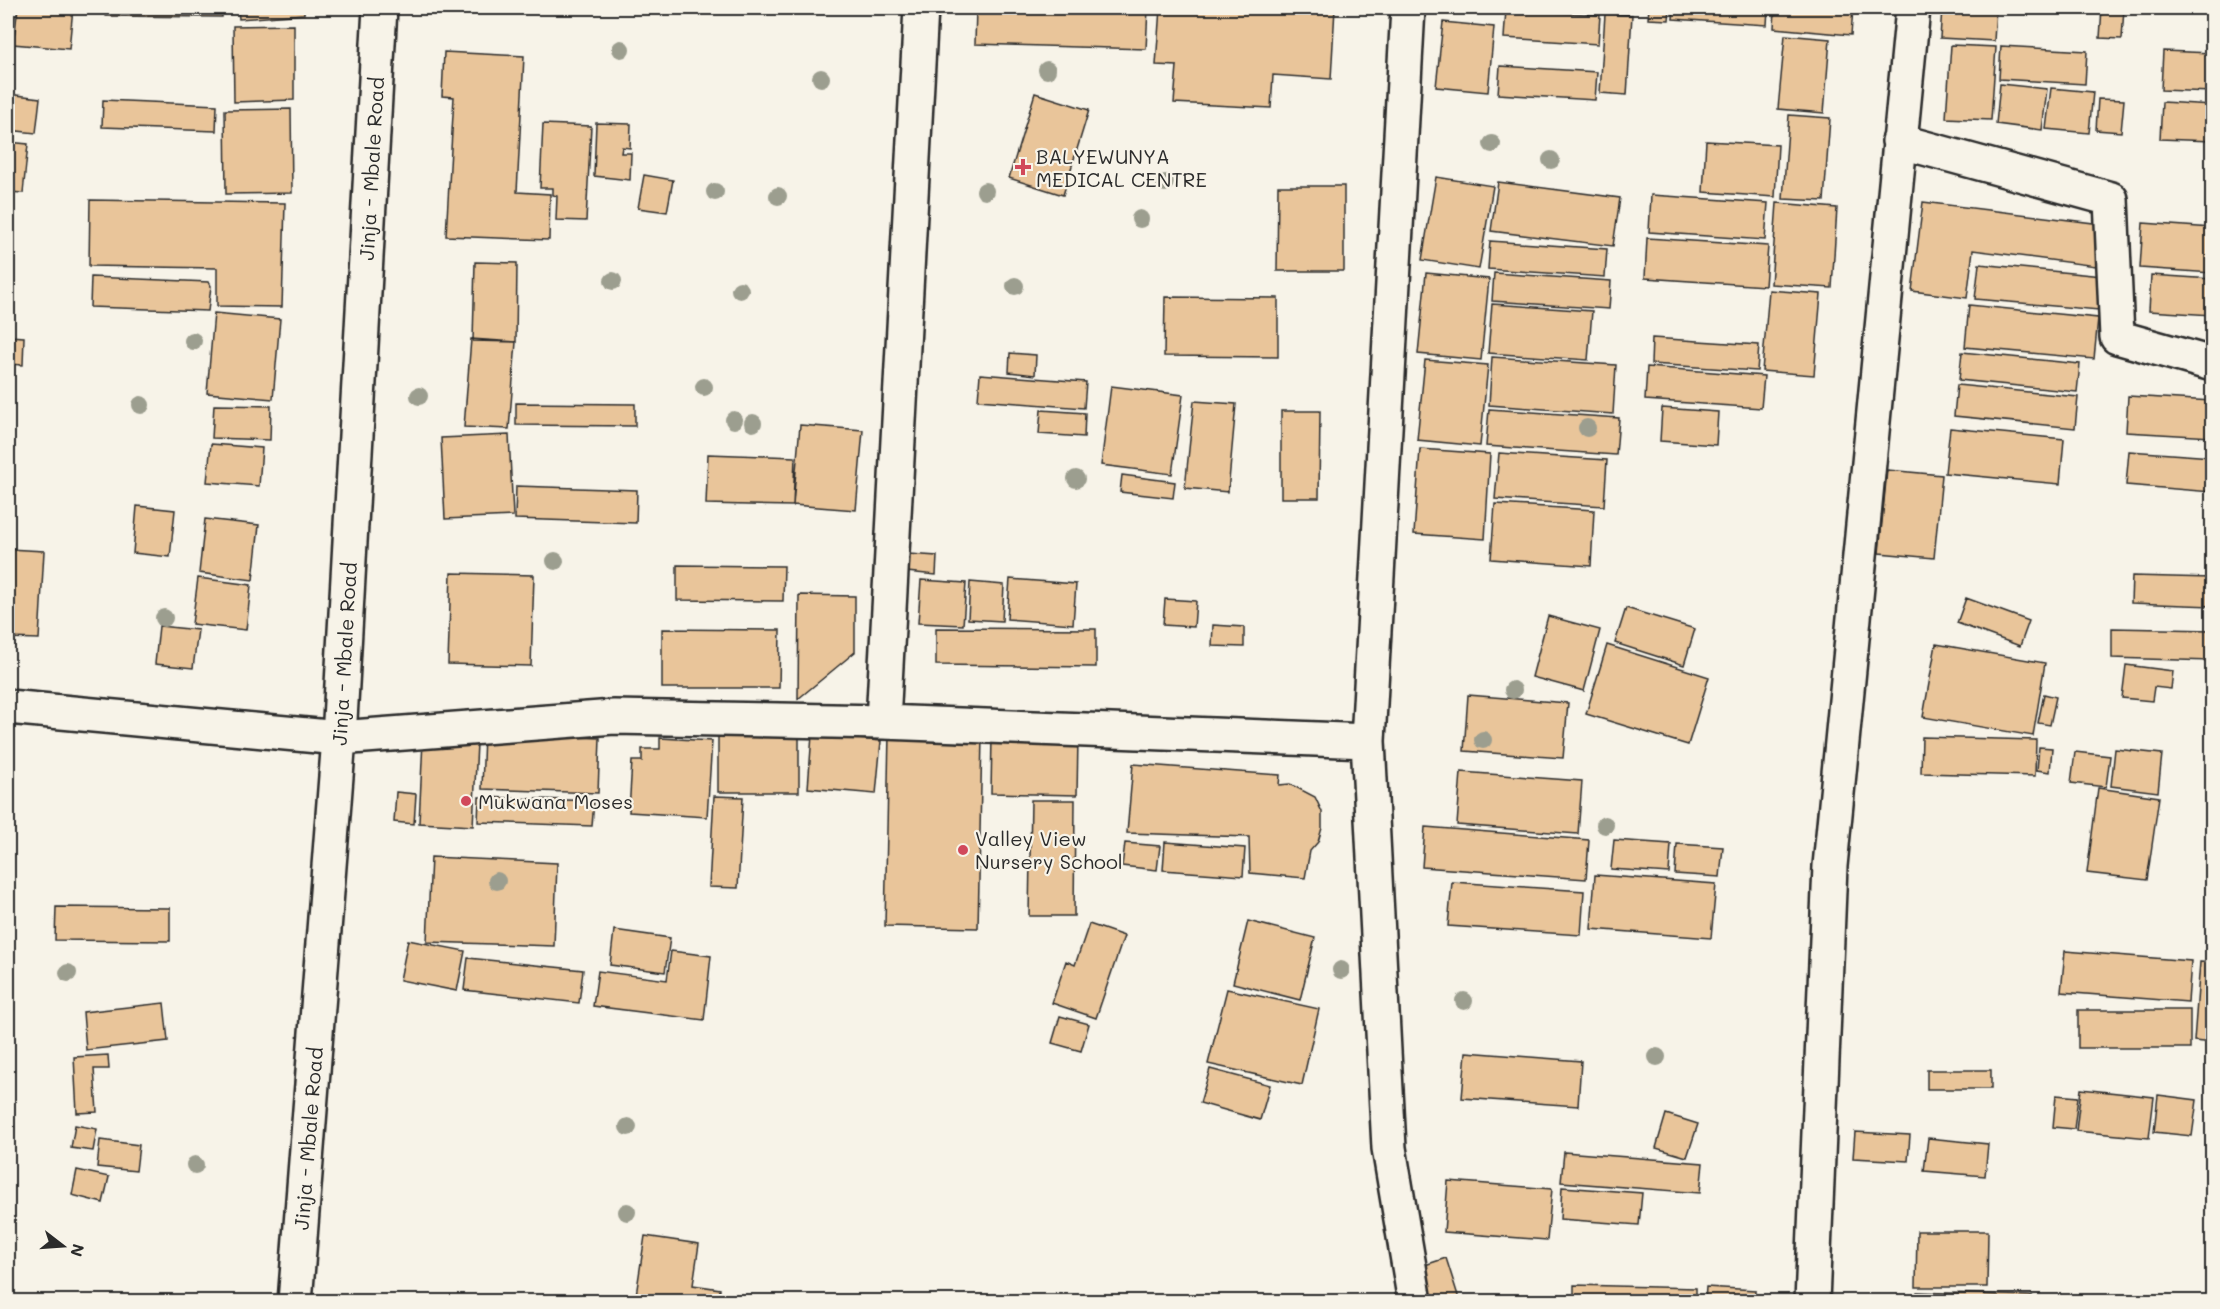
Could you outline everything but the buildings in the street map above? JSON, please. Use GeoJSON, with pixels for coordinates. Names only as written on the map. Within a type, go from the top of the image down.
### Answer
{"type":"FeatureCollection","features":[{"type":"Feature","properties":{"kind":"street","name":"Jinja - Mbale Road"},"geometry":{"type":"LineString","coordinates":[[295,1302],[339,738],[380,8]]}},
{"type":"Feature","properties":{"kind":"street"},"geometry":{"type":"LineString","coordinates":[[883,722],[921,8]]}},
{"type":"Feature","properties":{"kind":"street"},"geometry":{"type":"LineString","coordinates":[[1408,8],[1368,741],[1389,1148],[1415,1302]]}},
{"type":"Feature","properties":{"kind":"street"},"geometry":{"type":"LineString","coordinates":[[1812,1302],[1830,866],[1913,8]]}},
{"type":"Feature","properties":{"kind":"street"},"geometry":{"type":"LineString","coordinates":[[1899,141],[2111,199],[2117,337],[2212,364]]}},
{"type":"Feature","properties":{"kind":"street"},"geometry":{"type":"LineString","coordinates":[[8,707],[339,738],[614,717],[883,722],[1368,741]]}},
{"type":"Feature","properties":{"kind":"place","name":"BALYEWUNYA MEDICAL CENTRE"},"geometry":{"type":"Point","coordinates":[1023,167]}},
{"type":"Feature","properties":{"kind":"place","name":"Mukwana Moses"},"geometry":{"type":"Point","coordinates":[466,801]}},
{"type":"Feature","properties":{"kind":"place","name":"Valley View Nursery School"},"geometry":{"type":"Point","coordinates":[963,850]}}]}
